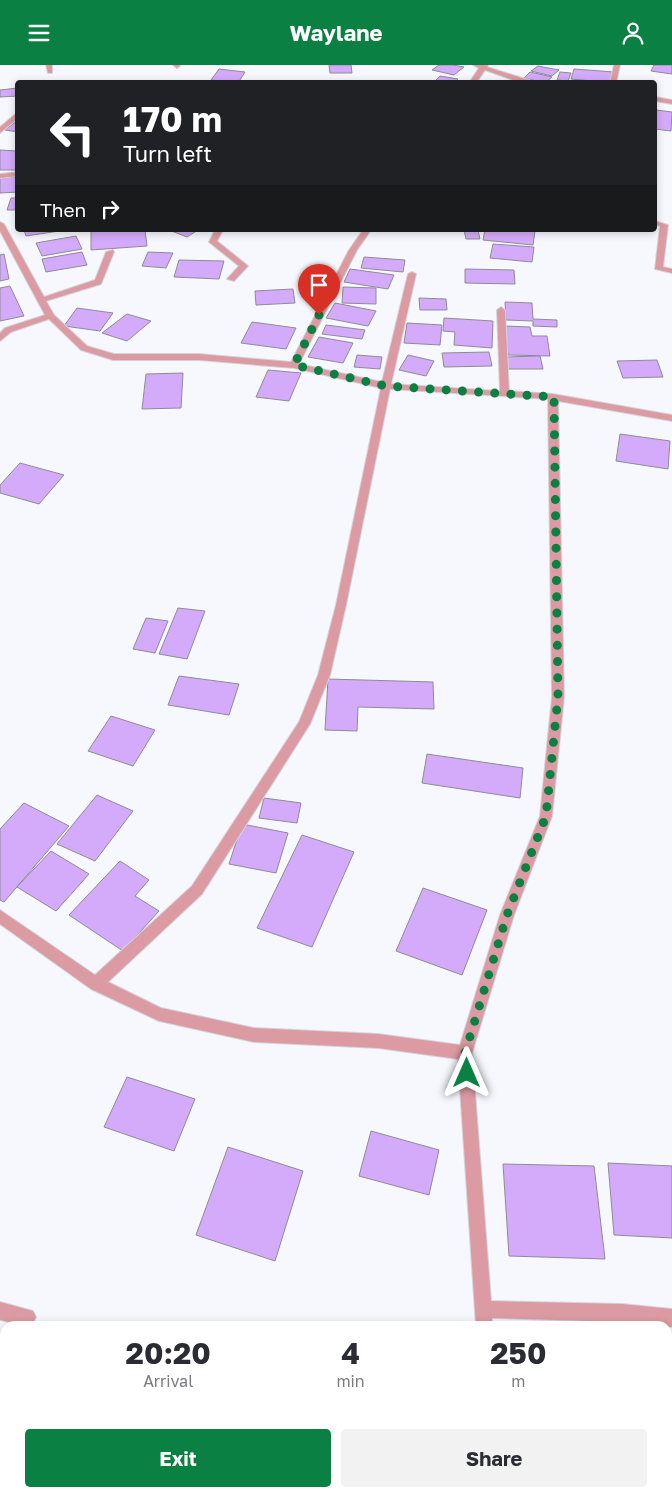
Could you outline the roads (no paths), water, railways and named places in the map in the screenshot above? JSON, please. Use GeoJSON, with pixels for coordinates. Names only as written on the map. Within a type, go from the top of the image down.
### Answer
{"type":"FeatureCollection","features":[{"type":"Feature","properties":{"kind":"street"},"geometry":{"type":"LineString","coordinates":[[614,80],[617,65]]}},
{"type":"Feature","properties":{"kind":"street"},"geometry":{"type":"LineString","coordinates":[[474,80],[481,66],[520,80]]}},
{"type":"Feature","properties":{"kind":"street"},"geometry":{"type":"LineString","coordinates":[[657,99],[672,102]]}},
{"type":"Feature","properties":{"kind":"street"},"geometry":{"type":"LineString","coordinates":[[0,131],[15,117]]}},
{"type":"Feature","properties":{"kind":"street"},"geometry":{"type":"LineString","coordinates":[[0,176],[15,174]]}},
{"type":"Feature","properties":{"kind":"street"},"geometry":{"type":"LineString","coordinates":[[657,223],[664,225],[660,269],[672,271]]}},
{"type":"Feature","properties":{"kind":"street"},"geometry":{"type":"LineString","coordinates":[[0,224],[2,235],[50,316],[84,348],[113,357],[199,357],[294,365],[386,386],[554,397],[672,418]]}},
{"type":"Feature","properties":{"kind":"street"},"geometry":{"type":"LineString","coordinates":[[218,232],[213,242],[244,267],[231,279]]}},
{"type":"Feature","properties":{"kind":"street"},"geometry":{"type":"LineString","coordinates":[[294,365],[353,250],[366,232]]}},
{"type":"Feature","properties":{"kind":"street"},"geometry":{"type":"LineString","coordinates":[[42,300],[98,282],[110,252]]}},
{"type":"Feature","properties":{"kind":"street"},"geometry":{"type":"LineString","coordinates":[[96,984],[197,890],[304,724],[324,675],[341,605],[386,386],[412,274]]}},
{"type":"Feature","properties":{"kind":"street"},"geometry":{"type":"LineString","coordinates":[[501,310],[504,394]]}},
{"type":"Feature","properties":{"kind":"street"},"geometry":{"type":"LineString","coordinates":[[0,338],[8,331],[50,316]]}},
{"type":"Feature","properties":{"kind":"street"},"geometry":{"type":"LineString","coordinates":[[554,397],[558,697],[546,816],[507,915],[465,1053],[484,1318],[622,1313],[672,1317]]}},
{"type":"Feature","properties":{"kind":"street"},"geometry":{"type":"LineString","coordinates":[[0,916],[96,984],[159,1014],[254,1035],[378,1041],[465,1053]]}},
{"type":"Feature","properties":{"kind":"street"},"geometry":{"type":"LineString","coordinates":[[0,1311],[27,1317]]}}]}
